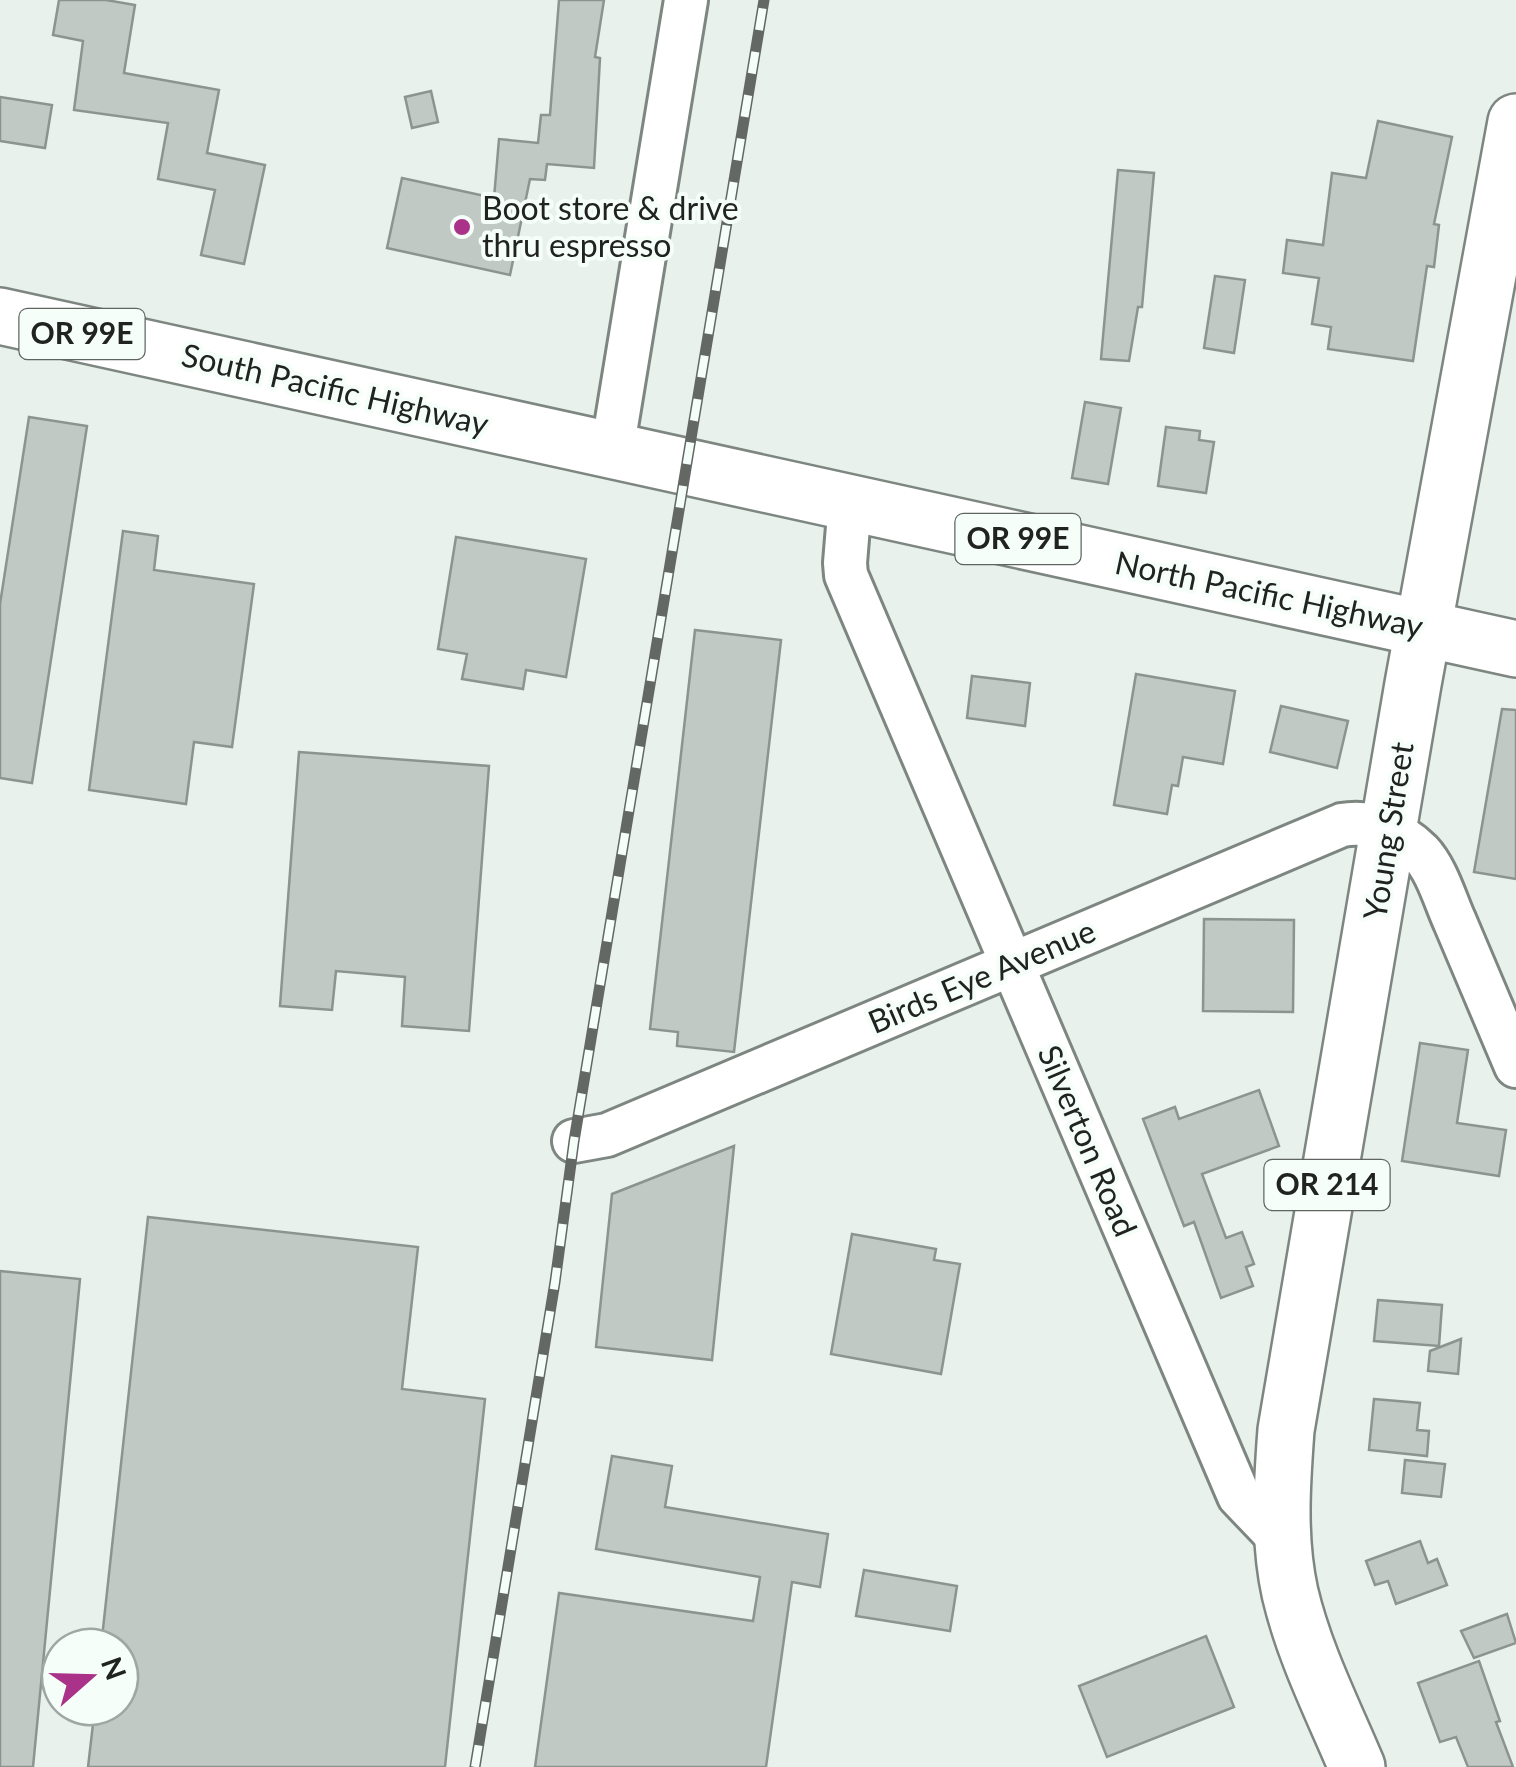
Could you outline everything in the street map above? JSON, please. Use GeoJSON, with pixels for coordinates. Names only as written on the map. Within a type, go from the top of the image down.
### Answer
{"type":"FeatureCollection","features":[{"type":"Feature","properties":{"kind":"main road","name":"Young Street"},"geometry":{"type":"LineString","coordinates":[[1283,1542],[1283,1470],[1292,1387],[1424,629],[1501,287],[1516,122]]}},
{"type":"Feature","properties":{"kind":"main road","name":"South Pacific Highway"},"geometry":{"type":"LineString","coordinates":[[0,316],[612,452]]}},
{"type":"Feature","properties":{"kind":"main road","name":"North Pacific Highway"},"geometry":{"type":"LineString","coordinates":[[612,452],[1516,650]]}},
{"type":"Feature","properties":{"kind":"main road","name":"OR 214"},"geometry":{"type":"LineString","coordinates":[[1283,1542],[1297,1618],[1357,1767]]}},
{"type":"Feature","properties":{"kind":"street"},"geometry":{"type":"LineString","coordinates":[[612,452],[686,0]]}},
{"type":"Feature","properties":{"kind":"street","name":"Silverton Road"},"geometry":{"type":"LineString","coordinates":[[850,502],[846,575],[1240,1496],[1283,1542]]}},
{"type":"Feature","properties":{"kind":"street","name":"Birds Eye Avenue"},"geometry":{"type":"LineString","coordinates":[[574,1141],[607,1135],[1342,824],[1366,822],[1390,831]]}},
{"type":"Feature","properties":{"kind":"street"},"geometry":{"type":"LineString","coordinates":[[1390,831],[1425,859],[1516,1066]]}},
{"type":"Feature","properties":{"kind":"building"},"geometry":{"type":"Polygon","coordinates":[[[59,0],[106,0],[135,5],[124,73],[219,90],[207,153],[265,165],[244,264],[201,255],[215,190],[158,179],[168,123],[74,110],[83,41],[53,35],[59,0]]]}},
{"type":"Feature","properties":{"kind":"building"},"geometry":{"type":"Polygon","coordinates":[[[559,0],[604,0],[595,57],[600,58],[594,168],[547,164],[545,180],[530,179],[510,275],[387,248],[402,178],[494,198],[499,139],[538,143],[541,115],[550,115],[559,0]]]}},
{"type":"Feature","properties":{"kind":"building"},"geometry":{"type":"Polygon","coordinates":[[[431,91],[438,122],[412,128],[405,97],[431,91]]]}},
{"type":"Feature","properties":{"kind":"building"},"geometry":{"type":"Polygon","coordinates":[[[0,97],[52,105],[45,148],[0,141],[0,97]]]}},
{"type":"Feature","properties":{"kind":"building"},"geometry":{"type":"Polygon","coordinates":[[[1378,121],[1452,137],[1434,224],[1439,225],[1434,267],[1427,266],[1413,361],[1328,349],[1331,327],[1312,324],[1319,278],[1283,273],[1287,240],[1323,245],[1332,173],[1366,178],[1378,121]]]}},
{"type":"Feature","properties":{"kind":"building"},"geometry":{"type":"Polygon","coordinates":[[[1118,170],[1154,173],[1142,307],[1138,307],[1129,361],[1101,359],[1118,170]]]}},
{"type":"Feature","properties":{"kind":"building"},"geometry":{"type":"Polygon","coordinates":[[[1215,276],[1245,280],[1234,353],[1204,348],[1215,276]]]}},
{"type":"Feature","properties":{"kind":"building"},"geometry":{"type":"Polygon","coordinates":[[[1085,402],[1121,408],[1108,484],[1072,478],[1085,402]]]}},
{"type":"Feature","properties":{"kind":"building"},"geometry":{"type":"Polygon","coordinates":[[[29,417],[87,426],[32,783],[0,778],[0,604],[29,417]]]}},
{"type":"Feature","properties":{"kind":"building"},"geometry":{"type":"Polygon","coordinates":[[[1166,427],[1200,431],[1199,440],[1214,442],[1206,493],[1158,486],[1166,427]]]}},
{"type":"Feature","properties":{"kind":"building"},"geometry":{"type":"Polygon","coordinates":[[[123,531],[158,536],[154,570],[254,584],[232,747],[194,742],[186,804],[89,790],[123,531]]]}},
{"type":"Feature","properties":{"kind":"building"},"geometry":{"type":"Polygon","coordinates":[[[456,537],[586,559],[566,677],[526,670],[523,689],[462,679],[467,654],[438,649],[456,537]]]}},
{"type":"Feature","properties":{"kind":"building"},"geometry":{"type":"Polygon","coordinates":[[[695,630],[781,640],[734,1052],[677,1046],[678,1032],[650,1029],[695,630]]]}},
{"type":"Feature","properties":{"kind":"building"},"geometry":{"type":"Polygon","coordinates":[[[1136,674],[1235,691],[1223,764],[1183,757],[1178,786],[1172,785],[1167,814],[1114,805],[1136,674]]]}},
{"type":"Feature","properties":{"kind":"building"},"geometry":{"type":"Polygon","coordinates":[[[972,676],[1030,683],[1025,726],[967,718],[972,676]]]}},
{"type":"Feature","properties":{"kind":"building"},"geometry":{"type":"Polygon","coordinates":[[[1281,706],[1348,721],[1337,768],[1270,752],[1281,706]]]}},
{"type":"Feature","properties":{"kind":"building"},"geometry":{"type":"Polygon","coordinates":[[[1502,709],[1516,710],[1516,879],[1474,872],[1502,709]]]}},
{"type":"Feature","properties":{"kind":"building"},"geometry":{"type":"Polygon","coordinates":[[[299,752],[489,766],[469,1031],[402,1026],[405,977],[336,971],[332,1010],[280,1006],[299,752]]]}},
{"type":"Feature","properties":{"kind":"building"},"geometry":{"type":"Polygon","coordinates":[[[1204,919],[1294,920],[1293,1012],[1203,1011],[1204,919]]]}},
{"type":"Feature","properties":{"kind":"building"},"geometry":{"type":"Polygon","coordinates":[[[1420,1043],[1468,1050],[1457,1123],[1506,1130],[1499,1176],[1402,1161],[1420,1043]]]}},
{"type":"Feature","properties":{"kind":"building"},"geometry":{"type":"Polygon","coordinates":[[[1259,1090],[1279,1146],[1202,1174],[1226,1238],[1242,1232],[1254,1264],[1246,1267],[1253,1286],[1221,1298],[1194,1222],[1184,1226],[1143,1119],[1175,1107],[1179,1119],[1259,1090]]]}},
{"type":"Feature","properties":{"kind":"building"},"geometry":{"type":"Polygon","coordinates":[[[734,1146],[712,1360],[596,1347],[612,1194],[734,1146]]]}},
{"type":"Feature","properties":{"kind":"building"},"geometry":{"type":"Polygon","coordinates":[[[148,1217],[418,1247],[402,1389],[485,1399],[445,1767],[88,1767],[93,1727],[140,1727],[140,1627],[103,1627],[148,1217]]]}},
{"type":"Feature","properties":{"kind":"building"},"geometry":{"type":"Polygon","coordinates":[[[852,1234],[936,1249],[934,1260],[960,1264],[941,1374],[831,1354],[852,1234]]]}},
{"type":"Feature","properties":{"kind":"building"},"geometry":{"type":"Polygon","coordinates":[[[0,1271],[80,1279],[46,1627],[40,1627],[40,1694],[33,1767],[0,1767],[0,1271]]]}},
{"type":"Feature","properties":{"kind":"building"},"geometry":{"type":"Polygon","coordinates":[[[1378,1300],[1442,1305],[1439,1346],[1374,1341],[1378,1300]]]}},
{"type":"Feature","properties":{"kind":"building"},"geometry":{"type":"Polygon","coordinates":[[[1461,1339],[1458,1374],[1428,1371],[1430,1351],[1461,1339]]]}},
{"type":"Feature","properties":{"kind":"building"},"geometry":{"type":"Polygon","coordinates":[[[1374,1399],[1420,1403],[1417,1430],[1429,1431],[1427,1456],[1369,1450],[1374,1399]]]}},
{"type":"Feature","properties":{"kind":"building"},"geometry":{"type":"Polygon","coordinates":[[[612,1456],[672,1466],[665,1507],[828,1534],[820,1587],[792,1582],[766,1767],[535,1767],[559,1593],[753,1621],[760,1577],[596,1549],[612,1456]]]}},
{"type":"Feature","properties":{"kind":"building"},"geometry":{"type":"Polygon","coordinates":[[[1405,1460],[1445,1464],[1441,1497],[1402,1493],[1405,1460]]]}},
{"type":"Feature","properties":{"kind":"building"},"geometry":{"type":"Polygon","coordinates":[[[1420,1541],[1428,1563],[1437,1559],[1447,1585],[1396,1604],[1388,1581],[1375,1585],[1366,1561],[1420,1541]]]}},
{"type":"Feature","properties":{"kind":"building"},"geometry":{"type":"Polygon","coordinates":[[[864,1570],[957,1586],[950,1631],[856,1616],[864,1570]]]}},
{"type":"Feature","properties":{"kind":"building"},"geometry":{"type":"Polygon","coordinates":[[[1507,1614],[1516,1643],[1474,1658],[1461,1631],[1507,1614]]]}},
{"type":"Feature","properties":{"kind":"building"},"geometry":{"type":"Polygon","coordinates":[[[1206,1636],[1234,1707],[1107,1757],[1079,1686],[1206,1636]]]}},
{"type":"Feature","properties":{"kind":"building"},"geometry":{"type":"Polygon","coordinates":[[[1479,1661],[1513,1767],[1468,1767],[1456,1737],[1440,1742],[1418,1683],[1479,1661]]]}},
{"type":"Feature","properties":{"kind":"railway"},"geometry":{"type":"LineString","coordinates":[[475,1767],[555,1282],[574,1141],[764,0]]}},
{"type":"Feature","properties":{"kind":"place","name":"Boot store & drive thru espresso"},"geometry":{"type":"Point","coordinates":[462,227]}}]}
